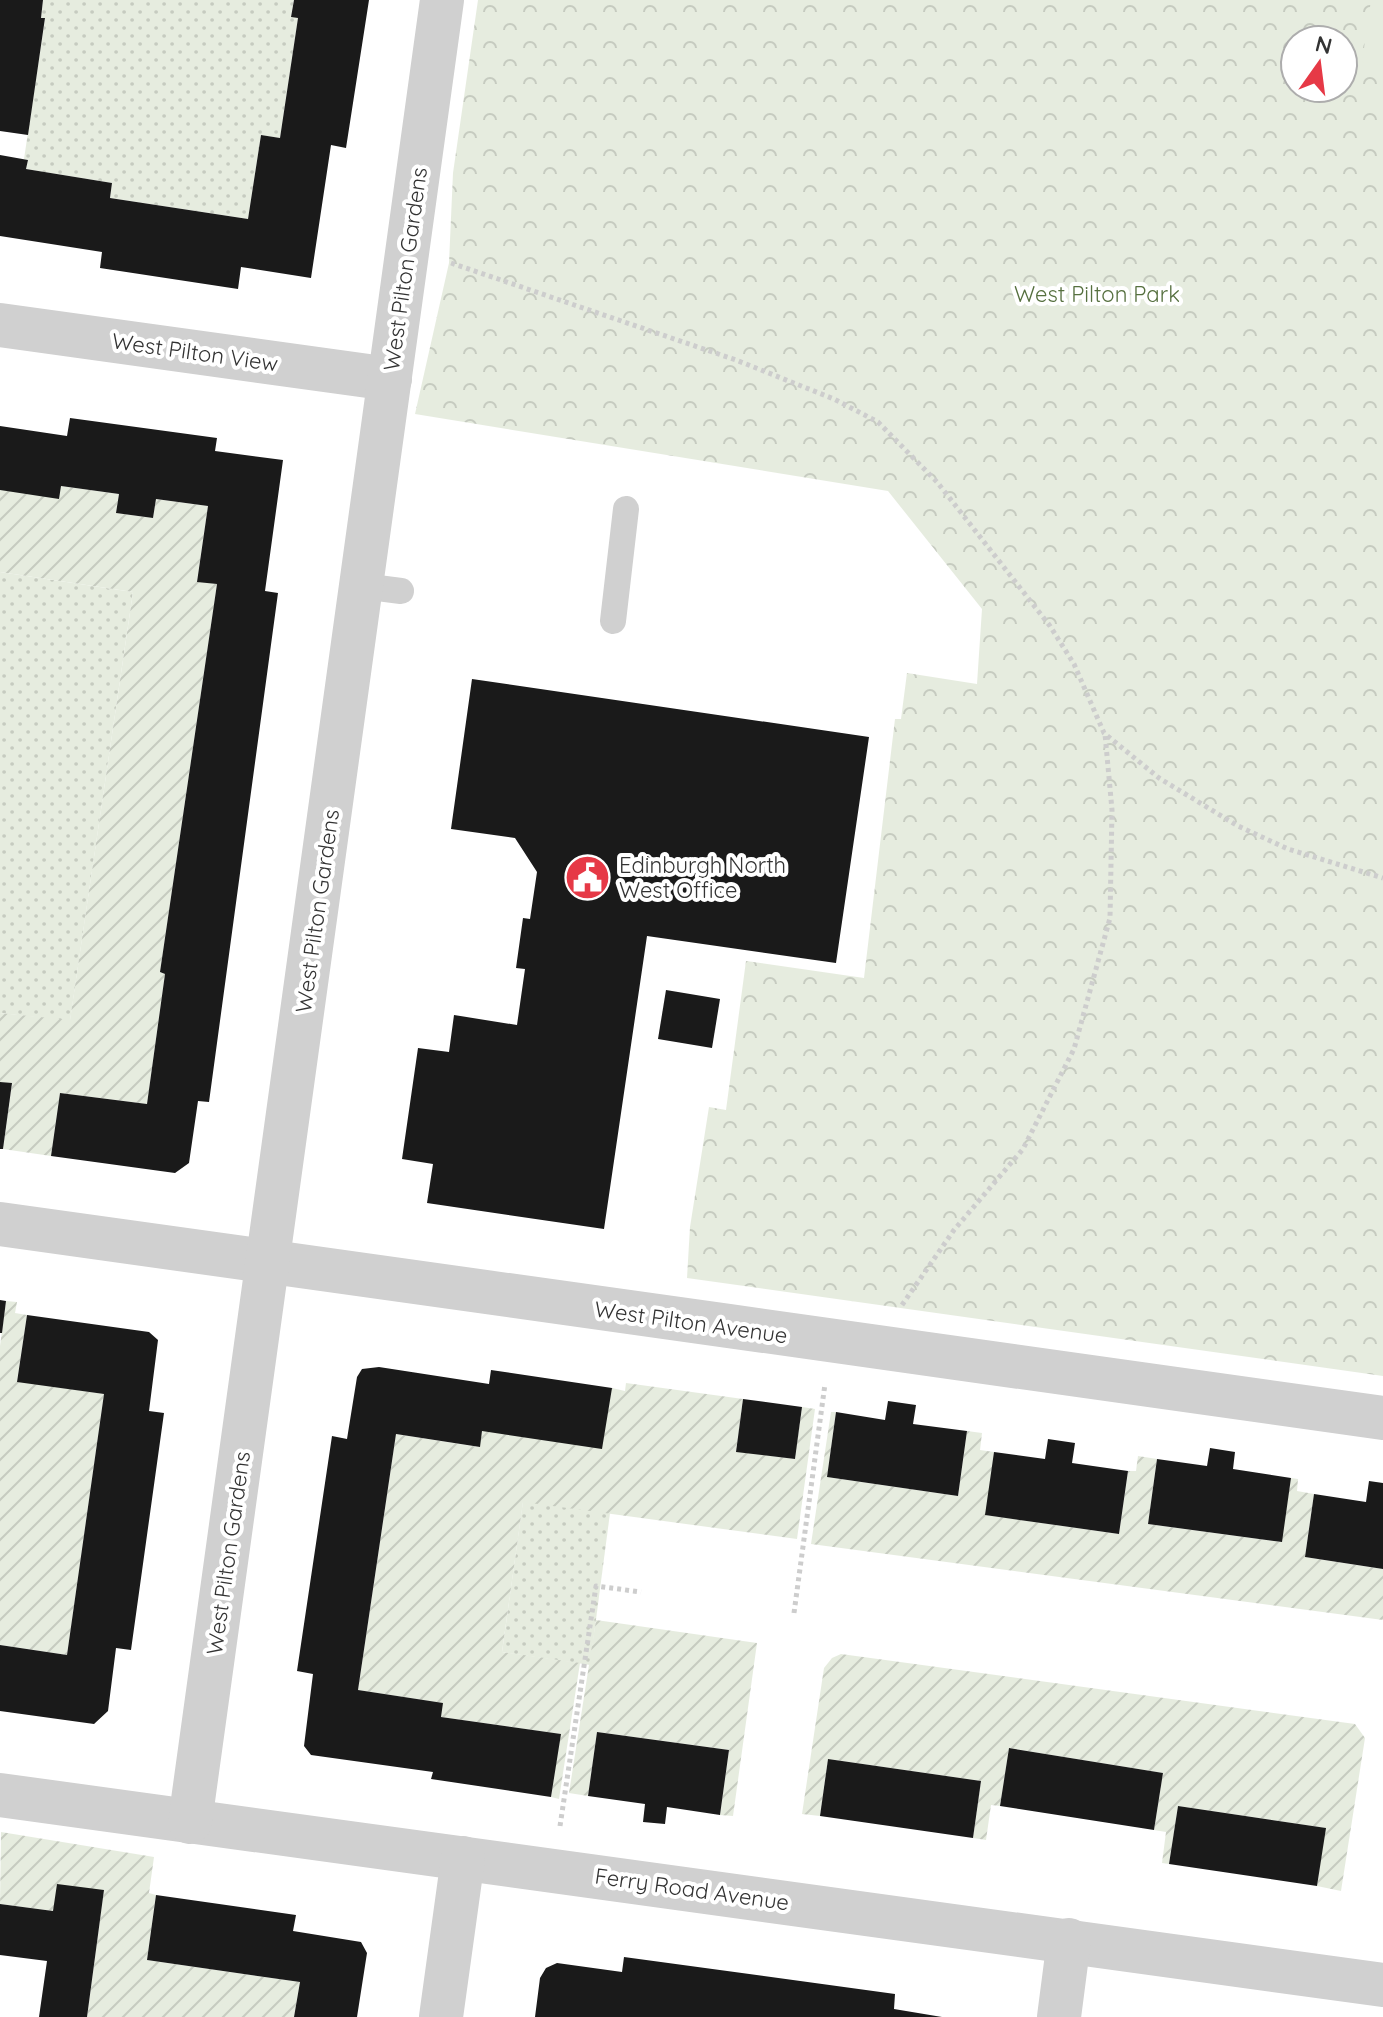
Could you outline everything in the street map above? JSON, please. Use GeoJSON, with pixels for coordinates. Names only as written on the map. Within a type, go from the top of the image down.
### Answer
{"type":"FeatureCollection","features":[{"type":"Feature","properties":{"kind":"street","name":"West Pilton Gardens"},"geometry":{"type":"LineString","coordinates":[[190,1822],[269,1260],[381,588],[390,379],[442,0]]}},
{"type":"Feature","properties":{"kind":"street","name":"West Pilton View"},"geometry":{"type":"LineString","coordinates":[[0,325],[390,379]]}},
{"type":"Feature","properties":{"kind":"street","name":"West Pilton Avenue"},"geometry":{"type":"LineString","coordinates":[[0,1224],[269,1260],[851,1346],[1383,1418]]}},
{"type":"Feature","properties":{"kind":"street","name":"Ferry Road Avenue"},"geometry":{"type":"LineString","coordinates":[[0,1795],[1383,1985]]}},
{"type":"Feature","properties":{"kind":"street"},"geometry":{"type":"LineString","coordinates":[[441,2017],[463,1858]]}},
{"type":"Feature","properties":{"kind":"street"},"geometry":{"type":"LineString","coordinates":[[1059,2017],[1069,1940]]}},
{"type":"Feature","properties":{"kind":"lane"},"geometry":{"type":"LineString","coordinates":[[613,621],[626,509]]}},
{"type":"Feature","properties":{"kind":"path"},"geometry":{"type":"LineString","coordinates":[[407,252],[736,360],[834,399],[878,422],[946,493],[1050,626],[1074,664],[1104,733],[1112,810],[1110,918],[1074,1049],[1023,1149],[851,1346],[794,1613]]}},
{"type":"Feature","properties":{"kind":"path"},"geometry":{"type":"LineString","coordinates":[[1104,733],[1159,778],[1238,826],[1302,854],[1383,878]]}},
{"type":"Feature","properties":{"kind":"path"},"geometry":{"type":"LineString","coordinates":[[553,1870],[596,1586],[641,1592]]}},
{"type":"Feature","properties":{"kind":"green space"},"geometry":{"type":"Polygon","coordinates":[[[43,0],[294,0],[291,16],[298,18],[280,138],[261,135],[248,219],[110,198],[112,183],[26,169],[28,160],[24,159],[45,19],[41,18],[43,0]]]}},
{"type":"Feature","properties":{"kind":"green space","name":"West Pilton Park"},"geometry":{"type":"Polygon","coordinates":[[[478,0],[1383,0],[1383,1376],[687,1278],[690,1227],[709,1107],[726,1110],[746,961],[864,978],[895,719],[901,719],[907,673],[977,684],[982,609],[888,491],[415,414],[449,263],[453,173],[478,0]]]}},
{"type":"Feature","properties":{"kind":"green space"},"geometry":{"type":"Polygon","coordinates":[[[1371,0],[1383,0],[1383,65],[1362,62],[1371,0]]]}},
{"type":"Feature","properties":{"kind":"green space"},"geometry":{"type":"Polygon","coordinates":[[[61,486],[119,494],[116,513],[153,518],[156,499],[208,506],[197,581],[217,584],[160,972],[165,974],[147,1104],[60,1093],[51,1156],[3,1149],[12,1084],[0,1082],[0,1013],[70,1020],[133,592],[0,572],[0,490],[61,486]]]}},
{"type":"Feature","properties":{"kind":"green space"},"geometry":{"type":"Polygon","coordinates":[[[0,572],[133,592],[70,1021],[0,1013],[0,572]]]}},
{"type":"Feature","properties":{"kind":"green space"},"geometry":{"type":"Polygon","coordinates":[[[6,1301],[17,1302],[15,1313],[27,1315],[17,1381],[104,1394],[67,1655],[0,1645],[0,1346],[6,1301]]]}},
{"type":"Feature","properties":{"kind":"green space"},"geometry":{"type":"Polygon","coordinates":[[[626,1383],[743,1399],[736,1451],[795,1459],[802,1407],[815,1409],[797,1539],[523,1502],[502,1652],[580,1663],[559,1799],[551,1797],[560,1734],[441,1717],[442,1703],[358,1690],[396,1434],[479,1447],[482,1431],[612,1388],[625,1391],[626,1383]]]}},
{"type":"Feature","properties":{"kind":"green space"},"geometry":{"type":"Polygon","coordinates":[[[831,1412],[836,1412],[827,1477],[958,1496],[967,1431],[982,1433],[980,1450],[994,1452],[986,1515],[1119,1534],[1128,1471],[1136,1471],[1138,1456],[1157,1459],[1148,1524],[1281,1542],[1291,1478],[1298,1479],[1297,1491],[1314,1494],[1305,1557],[1383,1569],[1383,1620],[811,1544],[831,1412]]]}},
{"type":"Feature","properties":{"kind":"green space"},"geometry":{"type":"Polygon","coordinates":[[[523,1501],[610,1513],[590,1665],[502,1652],[523,1501]]]}},
{"type":"Feature","properties":{"kind":"green space"},"geometry":{"type":"Polygon","coordinates":[[[596,1620],[757,1643],[733,1816],[720,1815],[729,1750],[597,1732],[588,1796],[569,1793],[596,1620]]]}},
{"type":"Feature","properties":{"kind":"green space"},"geometry":{"type":"Polygon","coordinates":[[[841,1654],[1355,1724],[1365,1738],[1341,1891],[1317,1886],[1325,1828],[1178,1806],[1169,1864],[1162,1863],[1166,1832],[1154,1830],[1163,1773],[1009,1748],[1000,1806],[991,1805],[986,1840],[973,1838],[981,1781],[828,1759],[820,1816],[802,1814],[824,1668],[832,1658],[841,1654]]]}},
{"type":"Feature","properties":{"kind":"green space"},"geometry":{"type":"Polygon","coordinates":[[[1,1832],[154,1857],[149,1893],[156,1895],[147,1960],[300,1982],[294,2017],[87,2017],[104,1890],[53,1911],[0,1904],[1,1832]]]}},
{"type":"Feature","properties":{"kind":"building"},"geometry":{"type":"Polygon","coordinates":[[[0,0],[43,0],[41,18],[45,18],[28,135],[0,131],[0,0]]]}},
{"type":"Feature","properties":{"kind":"building"},"geometry":{"type":"Polygon","coordinates":[[[294,0],[369,0],[346,148],[331,145],[311,278],[241,267],[238,289],[100,268],[102,252],[0,236],[0,155],[28,160],[26,169],[112,183],[110,198],[248,219],[261,135],[280,138],[298,18],[291,17],[294,0]]]}},
{"type":"Feature","properties":{"kind":"building"},"geometry":{"type":"Polygon","coordinates":[[[70,418],[217,438],[215,451],[283,460],[265,591],[278,593],[209,1102],[198,1101],[189,1163],[175,1173],[51,1156],[60,1093],[147,1104],[165,974],[160,972],[217,584],[197,582],[208,506],[156,499],[153,518],[116,513],[119,494],[61,486],[59,499],[0,490],[0,426],[67,436],[70,418]]]}},
{"type":"Feature","properties":{"kind":"building"},"geometry":{"type":"Polygon","coordinates":[[[472,679],[869,737],[836,963],[647,936],[604,1229],[427,1203],[433,1164],[402,1159],[418,1048],[449,1052],[454,1015],[517,1025],[525,969],[516,968],[523,918],[530,919],[537,872],[515,838],[451,829],[472,679]]]}},
{"type":"Feature","properties":{"kind":"building"},"geometry":{"type":"Polygon","coordinates":[[[666,990],[720,999],[712,1048],[658,1039],[666,990]]]}},
{"type":"Feature","properties":{"kind":"building"},"geometry":{"type":"Polygon","coordinates":[[[0,1082],[12,1083],[3,1149],[0,1149],[0,1082]]]}},
{"type":"Feature","properties":{"kind":"building"},"geometry":{"type":"Polygon","coordinates":[[[0,1300],[6,1301],[2,1333],[0,1333],[0,1300]]]}},
{"type":"Feature","properties":{"kind":"building"},"geometry":{"type":"Polygon","coordinates":[[[27,1315],[149,1332],[158,1340],[149,1411],[164,1413],[131,1650],[116,1648],[108,1711],[94,1724],[0,1711],[0,1645],[67,1655],[104,1394],[17,1382],[27,1315]]]}},
{"type":"Feature","properties":{"kind":"building"},"geometry":{"type":"Polygon","coordinates":[[[379,1367],[489,1384],[491,1370],[612,1388],[602,1449],[482,1431],[480,1447],[396,1434],[358,1690],[443,1703],[441,1717],[561,1734],[551,1797],[431,1779],[433,1772],[311,1755],[304,1746],[313,1674],[297,1671],[332,1436],[347,1439],[357,1377],[362,1369],[379,1367]]]}},
{"type":"Feature","properties":{"kind":"building"},"geometry":{"type":"Polygon","coordinates":[[[743,1399],[802,1407],[795,1459],[736,1452],[743,1399]]]}},
{"type":"Feature","properties":{"kind":"building"},"geometry":{"type":"Polygon","coordinates":[[[888,1401],[916,1405],[913,1424],[967,1431],[958,1496],[827,1477],[836,1412],[885,1420],[888,1401]]]}},
{"type":"Feature","properties":{"kind":"building"},"geometry":{"type":"Polygon","coordinates":[[[1048,1439],[1075,1443],[1072,1463],[1128,1471],[1119,1534],[985,1515],[994,1452],[1045,1459],[1048,1439]]]}},
{"type":"Feature","properties":{"kind":"building"},"geometry":{"type":"Polygon","coordinates":[[[1210,1448],[1235,1452],[1233,1469],[1291,1478],[1282,1542],[1148,1524],[1157,1459],[1207,1466],[1210,1448]]]}},
{"type":"Feature","properties":{"kind":"building"},"geometry":{"type":"Polygon","coordinates":[[[1369,1481],[1383,1483],[1383,1569],[1305,1557],[1314,1494],[1366,1502],[1369,1481]]]}},
{"type":"Feature","properties":{"kind":"building"},"geometry":{"type":"Polygon","coordinates":[[[597,1732],[729,1750],[720,1815],[667,1807],[665,1824],[643,1822],[645,1804],[588,1796],[597,1732]]]}},
{"type":"Feature","properties":{"kind":"building"},"geometry":{"type":"Polygon","coordinates":[[[1009,1748],[1163,1773],[1154,1830],[1000,1806],[1009,1748]]]}},
{"type":"Feature","properties":{"kind":"building"},"geometry":{"type":"Polygon","coordinates":[[[828,1759],[981,1781],[973,1838],[820,1816],[828,1759]]]}},
{"type":"Feature","properties":{"kind":"building"},"geometry":{"type":"Polygon","coordinates":[[[1178,1806],[1326,1828],[1317,1886],[1169,1864],[1178,1806]]]}},
{"type":"Feature","properties":{"kind":"building"},"geometry":{"type":"Polygon","coordinates":[[[57,1884],[104,1890],[87,2017],[39,2017],[47,1961],[0,1955],[0,1904],[53,1911],[57,1884]]]}},
{"type":"Feature","properties":{"kind":"building"},"geometry":{"type":"Polygon","coordinates":[[[156,1895],[296,1915],[293,1931],[361,1942],[367,1953],[357,2017],[294,2017],[300,1982],[147,1960],[156,1895]]]}},
{"type":"Feature","properties":{"kind":"building"},"geometry":{"type":"Polygon","coordinates":[[[624,1957],[895,1994],[894,2009],[942,2017],[535,2017],[540,1978],[546,1968],[557,1963],[622,1972],[624,1957]]]}},
{"type":"Feature","properties":{"kind":"place","name":"Edinburgh North West Office"},"geometry":{"type":"Point","coordinates":[588,878]}}]}
